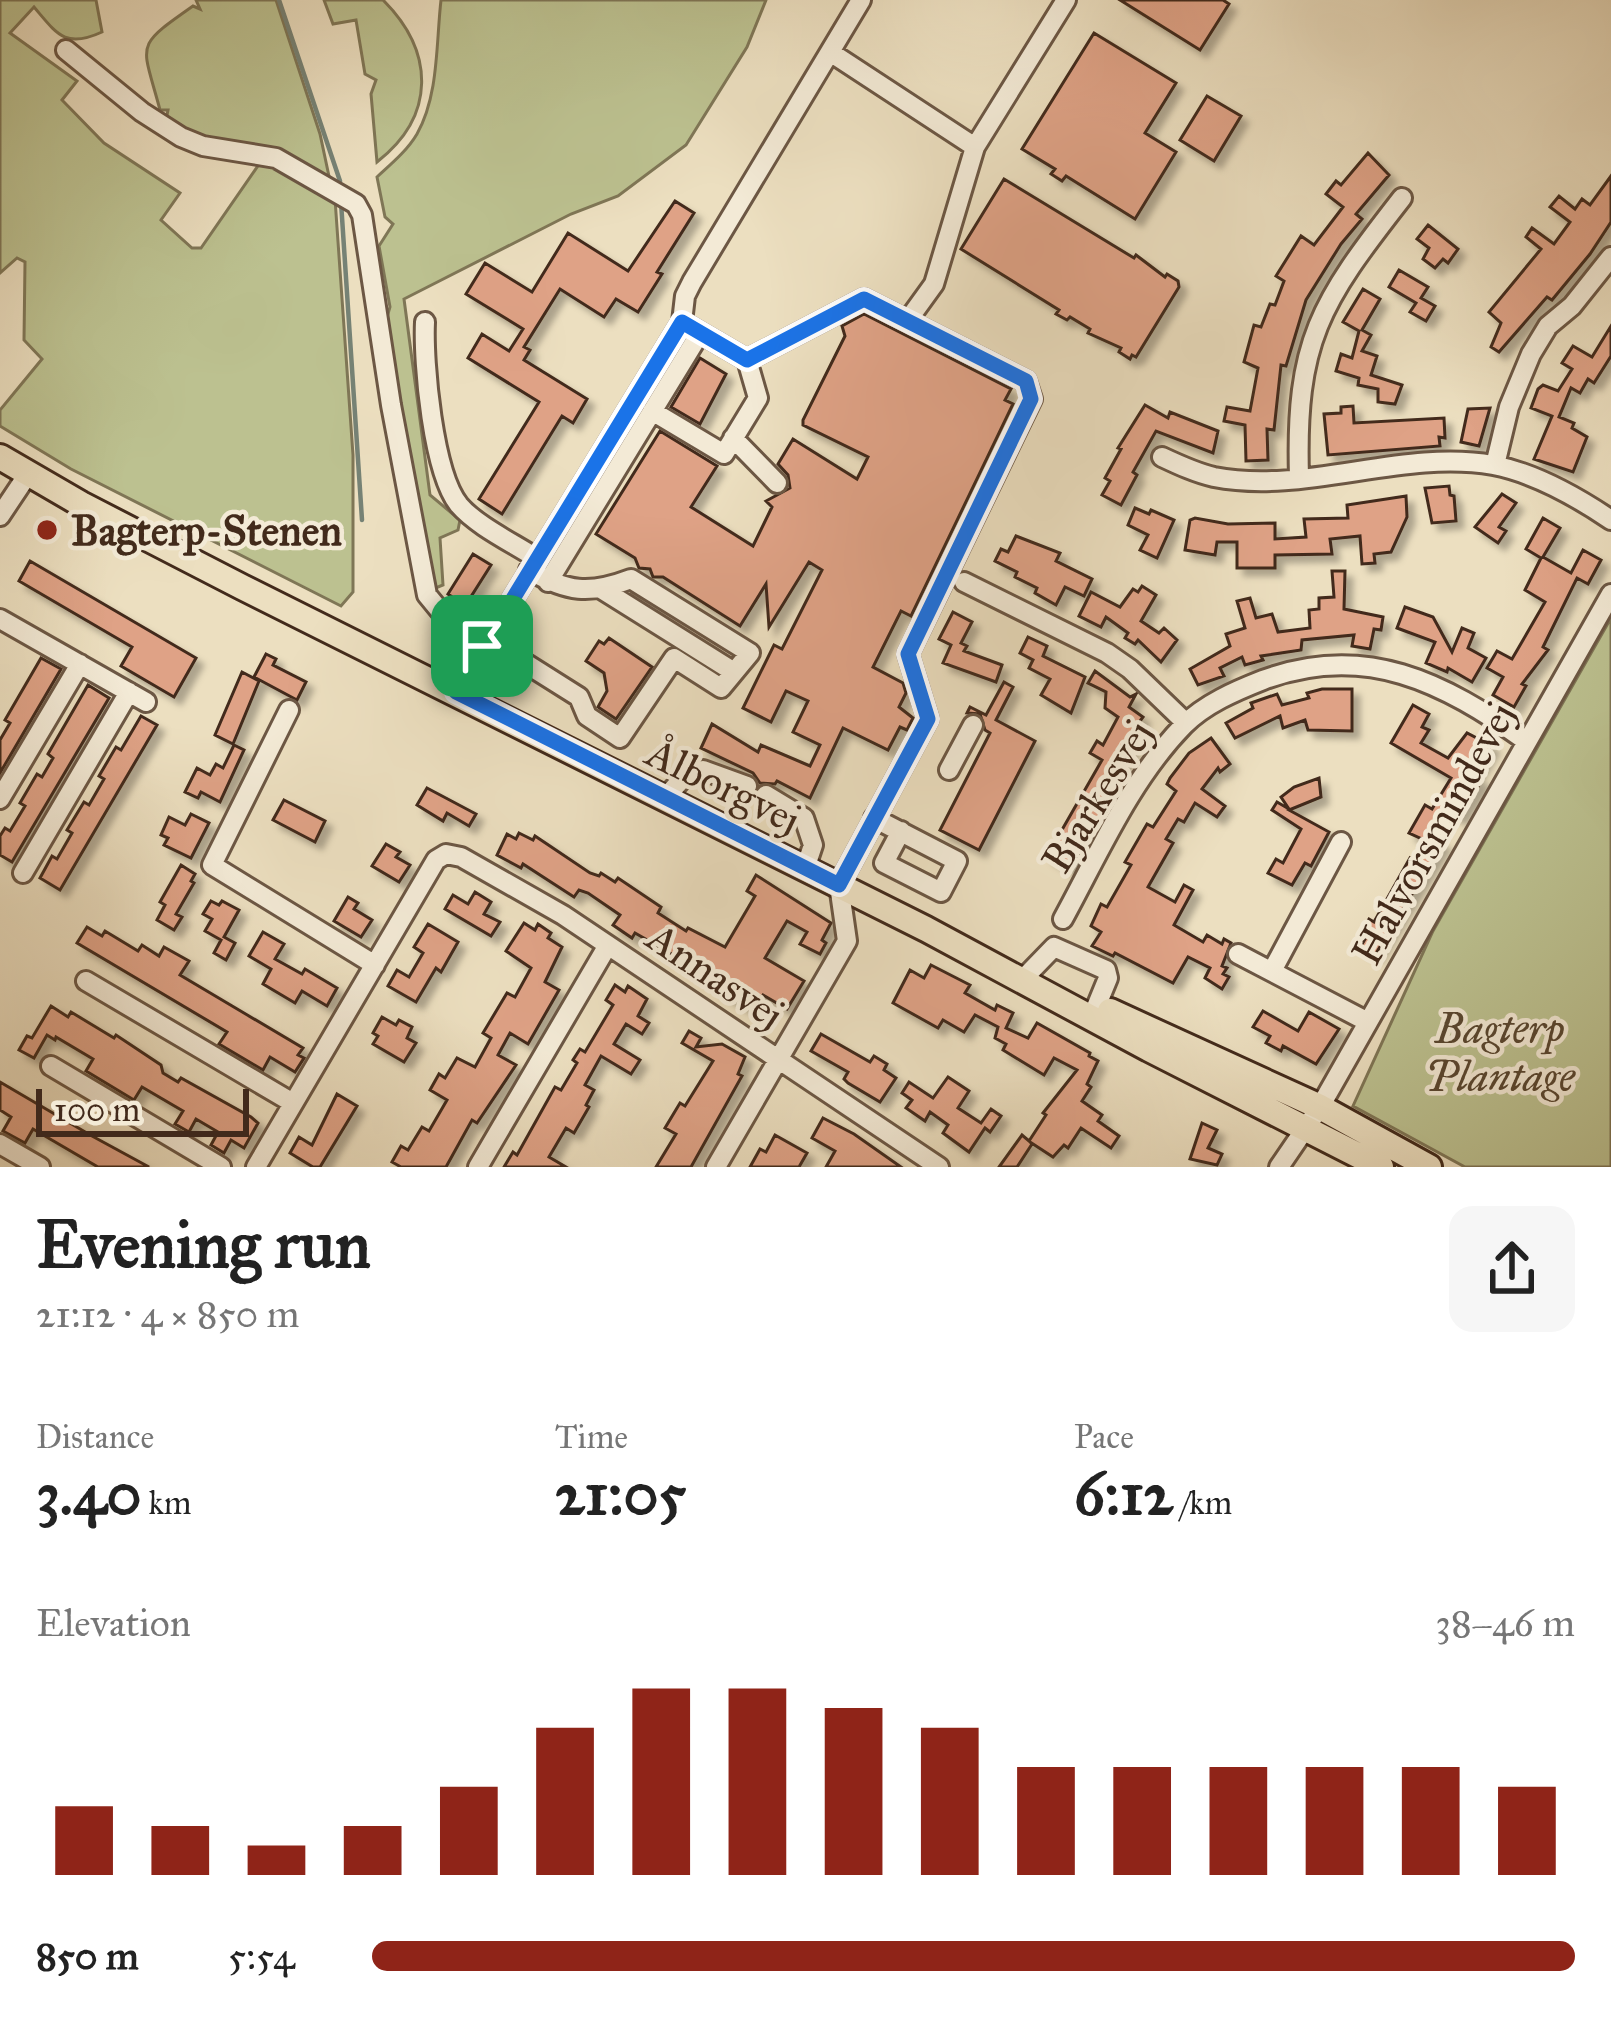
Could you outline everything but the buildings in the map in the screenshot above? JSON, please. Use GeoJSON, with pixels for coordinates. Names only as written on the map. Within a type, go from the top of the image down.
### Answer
{"type":"FeatureCollection","features":[{"type":"Feature","properties":{"kind":"main road","name":"Ålborgvej"},"geometry":{"type":"LineString","coordinates":[[0,457],[242,587],[1023,979],[1320,1107],[1429,1167]]}},
{"type":"Feature","properties":{"kind":"main road","name":"Ålborgvej"},"geometry":{"type":"LineString","coordinates":[[1094,1011],[1304,1130],[1381,1167]]}},
{"type":"Feature","properties":{"kind":"street"},"geometry":{"type":"LineString","coordinates":[[456,692],[682,322],[692,282],[861,0]]}},
{"type":"Feature","properties":{"kind":"street"},"geometry":{"type":"LineString","coordinates":[[908,320],[934,284],[975,148],[1066,0]]}},
{"type":"Feature","properties":{"kind":"street"},"geometry":{"type":"LineString","coordinates":[[66,50],[181,137],[203,146],[276,158],[356,204],[362,215],[427,595],[459,634],[484,643],[579,697],[587,716],[620,738],[674,658],[721,688],[750,653],[631,579],[603,590],[560,588],[548,582],[460,507],[438,455],[425,322]]}},
{"type":"Feature","properties":{"kind":"street"},"geometry":{"type":"LineString","coordinates":[[830,52],[975,148]]}},
{"type":"Feature","properties":{"kind":"street"},"geometry":{"type":"LineString","coordinates":[[1299,477],[1297,412],[1312,338],[1346,269],[1402,198]]}},
{"type":"Feature","properties":{"kind":"street"},"geometry":{"type":"LineString","coordinates":[[1495,465],[1509,407],[1529,358],[1548,326],[1602,286],[1611,257]]}},
{"type":"Feature","properties":{"kind":"street"},"geometry":{"type":"LineString","coordinates":[[716,1167],[847,941],[839,885],[928,719],[908,654],[1031,399],[1026,381],[864,299],[747,360]]}},
{"type":"Feature","properties":{"kind":"street"},"geometry":{"type":"LineString","coordinates":[[652,411],[724,454],[758,398],[747,360],[682,322]]}},
{"type":"Feature","properties":{"kind":"street"},"geometry":{"type":"LineString","coordinates":[[548,582],[700,332]]}},
{"type":"Feature","properties":{"kind":"street"},"geometry":{"type":"LineString","coordinates":[[733,438],[777,484]]}},
{"type":"Feature","properties":{"kind":"street"},"geometry":{"type":"LineString","coordinates":[[1162,457],[1215,477],[1299,477],[1431,463],[1495,465],[1552,486],[1611,520]]}},
{"type":"Feature","properties":{"kind":"street"},"geometry":{"type":"LineString","coordinates":[[0,516],[28,473]]}},
{"type":"Feature","properties":{"kind":"street"},"geometry":{"type":"LineString","coordinates":[[964,582],[1106,653],[1130,669],[1186,723]]}},
{"type":"Feature","properties":{"kind":"street","name":"Halvorsmindevej"},"geometry":{"type":"LineString","coordinates":[[1279,1167],[1320,1107],[1611,594]]}},
{"type":"Feature","properties":{"kind":"street"},"geometry":{"type":"LineString","coordinates":[[0,620],[138,697],[23,873]]}},
{"type":"Feature","properties":{"kind":"street"},"geometry":{"type":"LineString","coordinates":[[0,799],[80,664]]}},
{"type":"Feature","properties":{"kind":"street","name":"Bjarkesvej"},"geometry":{"type":"LineString","coordinates":[[1063,919],[1125,805],[1186,723],[1216,701],[1292,669],[1385,668],[1453,693],[1526,741]]}},
{"type":"Feature","properties":{"kind":"street"},"geometry":{"type":"LineString","coordinates":[[256,1167],[375,965],[212,866],[212,857],[289,710]]}},
{"type":"Feature","properties":{"kind":"street"},"geometry":{"type":"LineString","coordinates":[[949,770],[973,725]]}},
{"type":"Feature","properties":{"kind":"street"},"geometry":{"type":"LineString","coordinates":[[664,799],[683,778],[703,770],[747,786]]}},
{"type":"Feature","properties":{"kind":"street"},"geometry":{"type":"LineString","coordinates":[[766,795],[804,818],[813,845],[805,868]]}},
{"type":"Feature","properties":{"kind":"street"},"geometry":{"type":"LineString","coordinates":[[874,818],[901,832]]}},
{"type":"Feature","properties":{"kind":"street"},"geometry":{"type":"LineString","coordinates":[[1272,971],[1340,842]]}},
{"type":"Feature","properties":{"kind":"street","name":"Annasvej"},"geometry":{"type":"LineString","coordinates":[[375,965],[436,860],[446,854],[461,857],[608,945],[939,1167]]}},
{"type":"Feature","properties":{"kind":"street"},"geometry":{"type":"LineString","coordinates":[[478,1167],[608,945]]}},
{"type":"Feature","properties":{"kind":"street"},"geometry":{"type":"LineString","coordinates":[[1023,979],[1054,947],[1106,970],[1108,978],[1094,1011]]}},
{"type":"Feature","properties":{"kind":"street"},"geometry":{"type":"LineString","coordinates":[[1238,954],[1368,1022]]}},
{"type":"Feature","properties":{"kind":"street"},"geometry":{"type":"LineString","coordinates":[[86,981],[293,1103]]}},
{"type":"Feature","properties":{"kind":"street"},"geometry":{"type":"LineString","coordinates":[[51,1066],[220,1167]]}},
{"type":"Feature","properties":{"kind":"street"},"geometry":{"type":"LineString","coordinates":[[0,1144],[40,1167]]}},
{"type":"Feature","properties":{"kind":"green space"},"geometry":{"type":"Polygon","coordinates":[[[0,0],[96,0],[102,32],[89,37],[63,36],[34,7],[10,33],[77,81],[62,100],[104,143],[180,193],[161,220],[192,248],[201,248],[262,160],[335,199],[353,455],[353,592],[341,606],[71,469],[0,426],[0,410],[42,359],[24,340],[25,262],[17,258],[0,273],[0,0]]]}},
{"type":"Feature","properties":{"kind":"green space"},"geometry":{"type":"Polygon","coordinates":[[[196,0],[276,0],[320,134],[330,181],[202,139],[166,120],[168,110],[160,110],[147,48],[160,30],[193,6],[200,9],[196,0]]]}},
{"type":"Feature","properties":{"kind":"green space"},"geometry":{"type":"Polygon","coordinates":[[[324,0],[383,0],[400,20],[420,62],[419,104],[410,125],[377,162],[371,94],[376,80],[365,74],[356,20],[333,24],[324,0]]]}},
{"type":"Feature","properties":{"kind":"green space"},"geometry":{"type":"Polygon","coordinates":[[[441,0],[766,0],[747,47],[686,145],[618,196],[571,214],[404,299],[430,495],[460,520],[458,530],[440,538],[443,585],[431,590],[385,324],[390,307],[379,246],[393,224],[385,217],[377,177],[408,146],[424,119],[433,86],[441,0]]]}},
{"type":"Feature","properties":{"kind":"green space","name":"Bagterp Plantage"},"geometry":{"type":"Polygon","coordinates":[[[1611,618],[1611,1167],[1465,1167],[1353,1106],[1433,931],[1611,618]]]}},
{"type":"Feature","properties":{"kind":"waterway"},"geometry":{"type":"LineString","coordinates":[[279,0],[340,181]]}},
{"type":"Feature","properties":{"kind":"waterway"},"geometry":{"type":"LineString","coordinates":[[341,202],[362,520]]}},
{"type":"Feature","properties":{"kind":"place","name":"Bagterp-Stenen"},"geometry":{"type":"Point","coordinates":[47,530]}},
{"type":"Feature","properties":{"kind":"route"},"geometry":{"type":"LineString","coordinates":[[864,299],[1026,381],[1031,399],[908,654],[928,719],[839,885],[456,692],[482,646],[682,322],[747,360],[864,299]]}}]}
